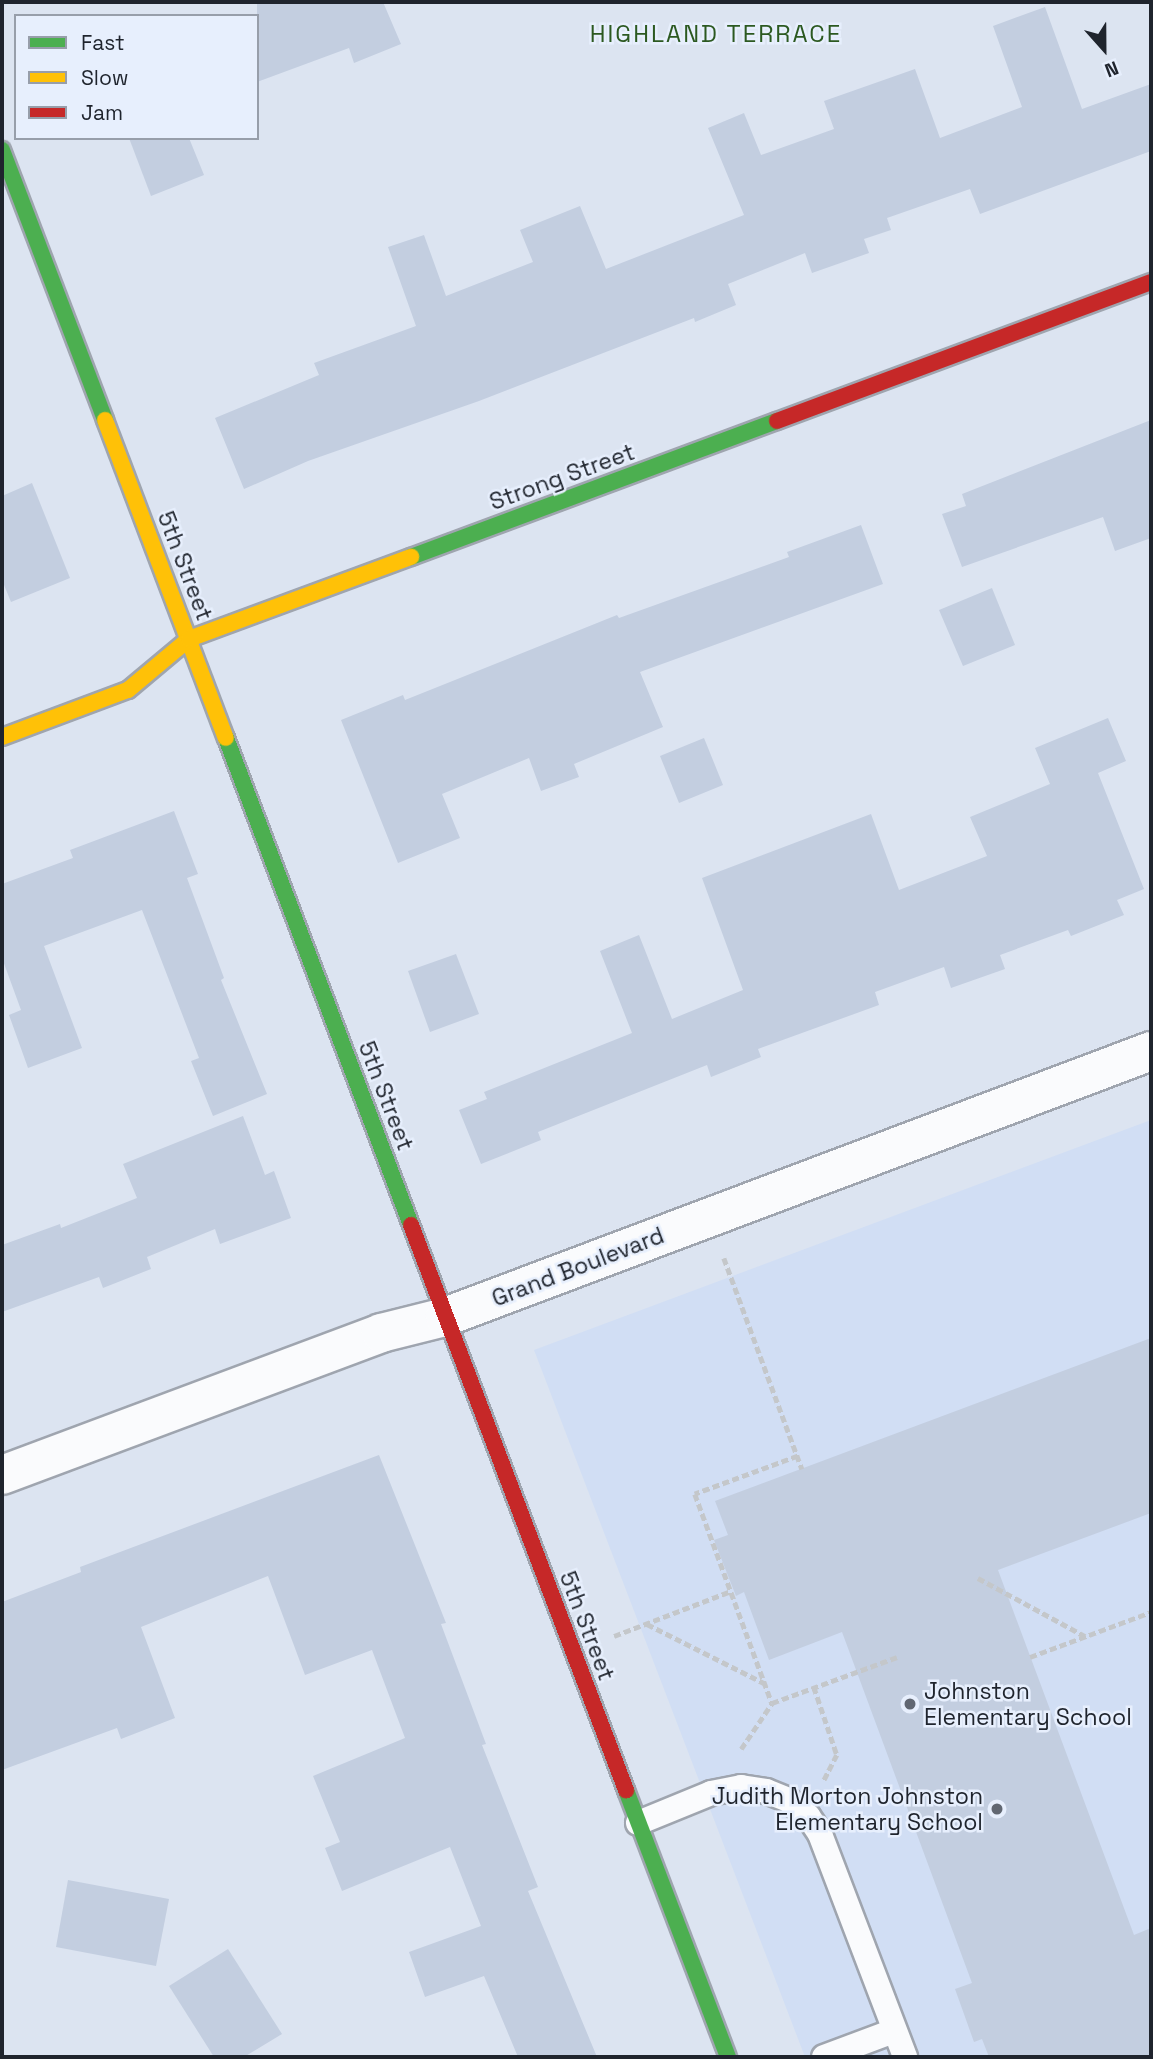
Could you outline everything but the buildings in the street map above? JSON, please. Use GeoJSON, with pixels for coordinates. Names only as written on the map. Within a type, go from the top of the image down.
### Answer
{"type":"FeatureCollection","features":[{"type":"Feature","properties":{"kind":"street","name":"5th Street"},"geometry":{"type":"LineString","coordinates":[[2,150],[728,2057]]}},
{"type":"Feature","properties":{"kind":"street","name":"Strong Street"},"geometry":{"type":"LineString","coordinates":[[2,737],[128,690],[189,639],[1151,282]]}},
{"type":"Feature","properties":{"kind":"street","name":"Grand Boulevard"},"geometry":{"type":"LineString","coordinates":[[2,1475],[381,1334],[445,1317],[1151,1051]]}},
{"type":"Feature","properties":{"kind":"lane"},"geometry":{"type":"LineString","coordinates":[[638,1823],[711,1793],[741,1787],[777,1795],[808,1816],[820,1834],[905,2057]]}},
{"type":"Feature","properties":{"kind":"lane"},"geometry":{"type":"LineString","coordinates":[[824,2057],[894,2031]]}},
{"type":"Feature","properties":{"kind":"path"},"geometry":{"type":"LineString","coordinates":[[709,1218],[802,1469]]}},
{"type":"Feature","properties":{"kind":"path"},"geometry":{"type":"LineString","coordinates":[[798,1456],[695,1494],[772,1703],[897,1657]]}},
{"type":"Feature","properties":{"kind":"path"},"geometry":{"type":"LineString","coordinates":[[978,1578],[1085,1637]]}},
{"type":"Feature","properties":{"kind":"path"},"geometry":{"type":"LineString","coordinates":[[573,1651],[731,1591]]}},
{"type":"Feature","properties":{"kind":"path"},"geometry":{"type":"LineString","coordinates":[[1030,1657],[1151,1612]]}},
{"type":"Feature","properties":{"kind":"path"},"geometry":{"type":"LineString","coordinates":[[646,1623],[765,1683]]}},
{"type":"Feature","properties":{"kind":"path"},"geometry":{"type":"LineString","coordinates":[[808,1816],[837,1755],[814,1687]]}},
{"type":"Feature","properties":{"kind":"shaded area","name":"Johnston Elementary School"},"geometry":{"type":"Polygon","coordinates":[[[1151,1120],[1151,2057],[805,2057],[534,1350],[1151,1120]]]}},
{"type":"Feature","properties":{"kind":"traffic: fast"},"geometry":{"type":"LineString","coordinates":[[2,150],[105,420]]}},
{"type":"Feature","properties":{"kind":"traffic: fast"},"geometry":{"type":"LineString","coordinates":[[411,557],[777,421]]}},
{"type":"Feature","properties":{"kind":"traffic: fast"},"geometry":{"type":"LineString","coordinates":[[226,738],[411,1225]]}},
{"type":"Feature","properties":{"kind":"traffic: fast"},"geometry":{"type":"LineString","coordinates":[[626,1790],[728,2057]]}},
{"type":"Feature","properties":{"kind":"traffic: slow"},"geometry":{"type":"LineString","coordinates":[[105,420],[226,738]]}},
{"type":"Feature","properties":{"kind":"traffic: slow"},"geometry":{"type":"LineString","coordinates":[[2,737],[128,690],[189,639],[411,557]]}},
{"type":"Feature","properties":{"kind":"traffic: jam"},"geometry":{"type":"LineString","coordinates":[[777,421],[1151,282]]}},
{"type":"Feature","properties":{"kind":"traffic: jam"},"geometry":{"type":"LineString","coordinates":[[411,1225],[626,1790]]}},
{"type":"Feature","properties":{"kind":"place","name":"Johnston Elementary School"},"geometry":{"type":"Point","coordinates":[910,1704]}},
{"type":"Feature","properties":{"kind":"place","name":"Judith Morton Johnston Elementary School"},"geometry":{"type":"Point","coordinates":[997,1809]}},
{"type":"Feature","properties":{"kind":"district","name":"HIGHLAND TERRACE"},"geometry":{"type":"Point","coordinates":[716,34]}}]}
